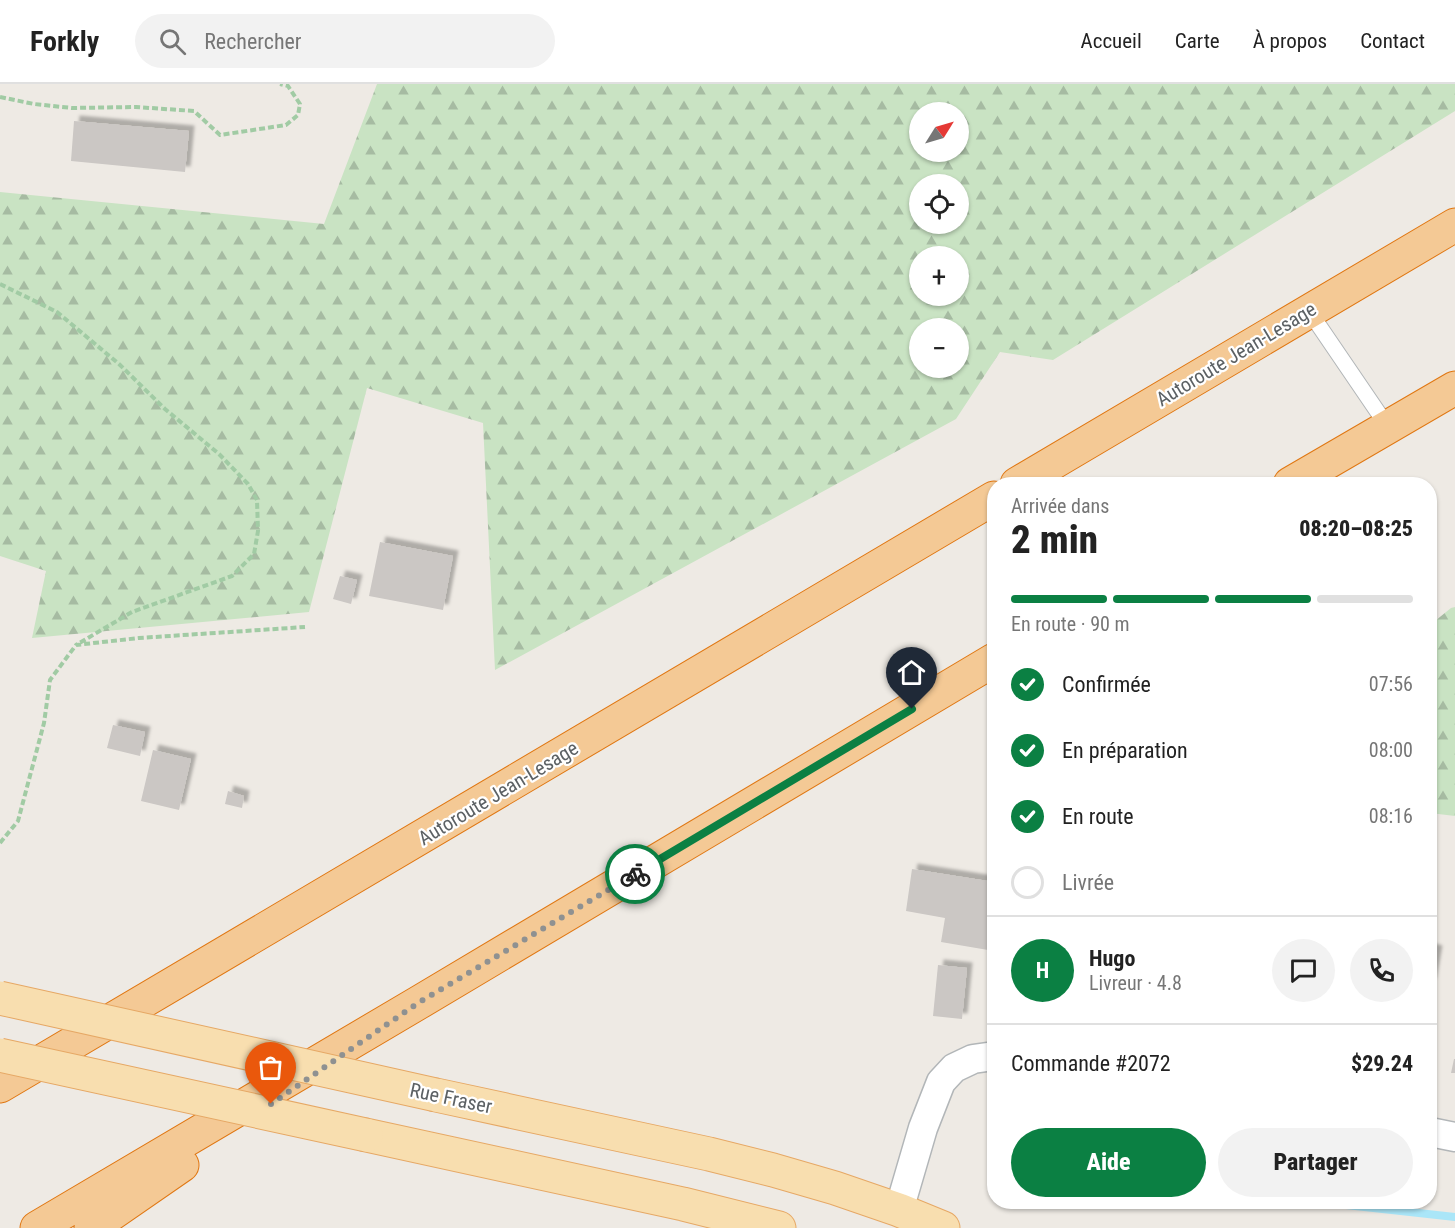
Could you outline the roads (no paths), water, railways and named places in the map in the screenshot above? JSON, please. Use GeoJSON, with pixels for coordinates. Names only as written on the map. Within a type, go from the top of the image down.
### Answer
{"type":"FeatureCollection","features":[{"type":"Feature","properties":{"kind":"highway","name":"Autoroute Jean-Lesage"},"geometry":{"type":"LineString","coordinates":[[1029,477],[1455,225]]}},
{"type":"Feature","properties":{"kind":"highway"},"geometry":{"type":"LineString","coordinates":[[1302,477],[1455,387]]}},
{"type":"Feature","properties":{"kind":"highway","name":"Autoroute Jean-Lesage"},"geometry":{"type":"LineString","coordinates":[[0,1086],[987,502]]}},
{"type":"Feature","properties":{"kind":"highway"},"geometry":{"type":"LineString","coordinates":[[37,1228],[987,664]]}},
{"type":"Feature","properties":{"kind":"highway"},"geometry":{"type":"LineString","coordinates":[[91,1228],[418,1003]]}},
{"type":"Feature","properties":{"kind":"main road","name":"Rue Fraser"},"geometry":{"type":"LineString","coordinates":[[0,998],[709,1154],[836,1188],[897,1222],[943,1228]]}},
{"type":"Feature","properties":{"kind":"main road"},"geometry":{"type":"LineString","coordinates":[[0,1055],[683,1204],[779,1228]]}},
{"type":"Feature","properties":{"kind":"street"},"geometry":{"type":"LineString","coordinates":[[897,1222],[923,1128],[941,1082],[954,1068],[973,1059],[987,1057]]}},
{"type":"Feature","properties":{"kind":"street"},"geometry":{"type":"LineString","coordinates":[[1437,1133],[1455,1137]]}},
{"type":"Feature","properties":{"kind":"lane"},"geometry":{"type":"LineString","coordinates":[[1309,311],[1388,427]]}},
{"type":"Feature","properties":{"kind":"waterway"},"geometry":{"type":"LineString","coordinates":[[1382,1209],[1455,1217]]}}]}
